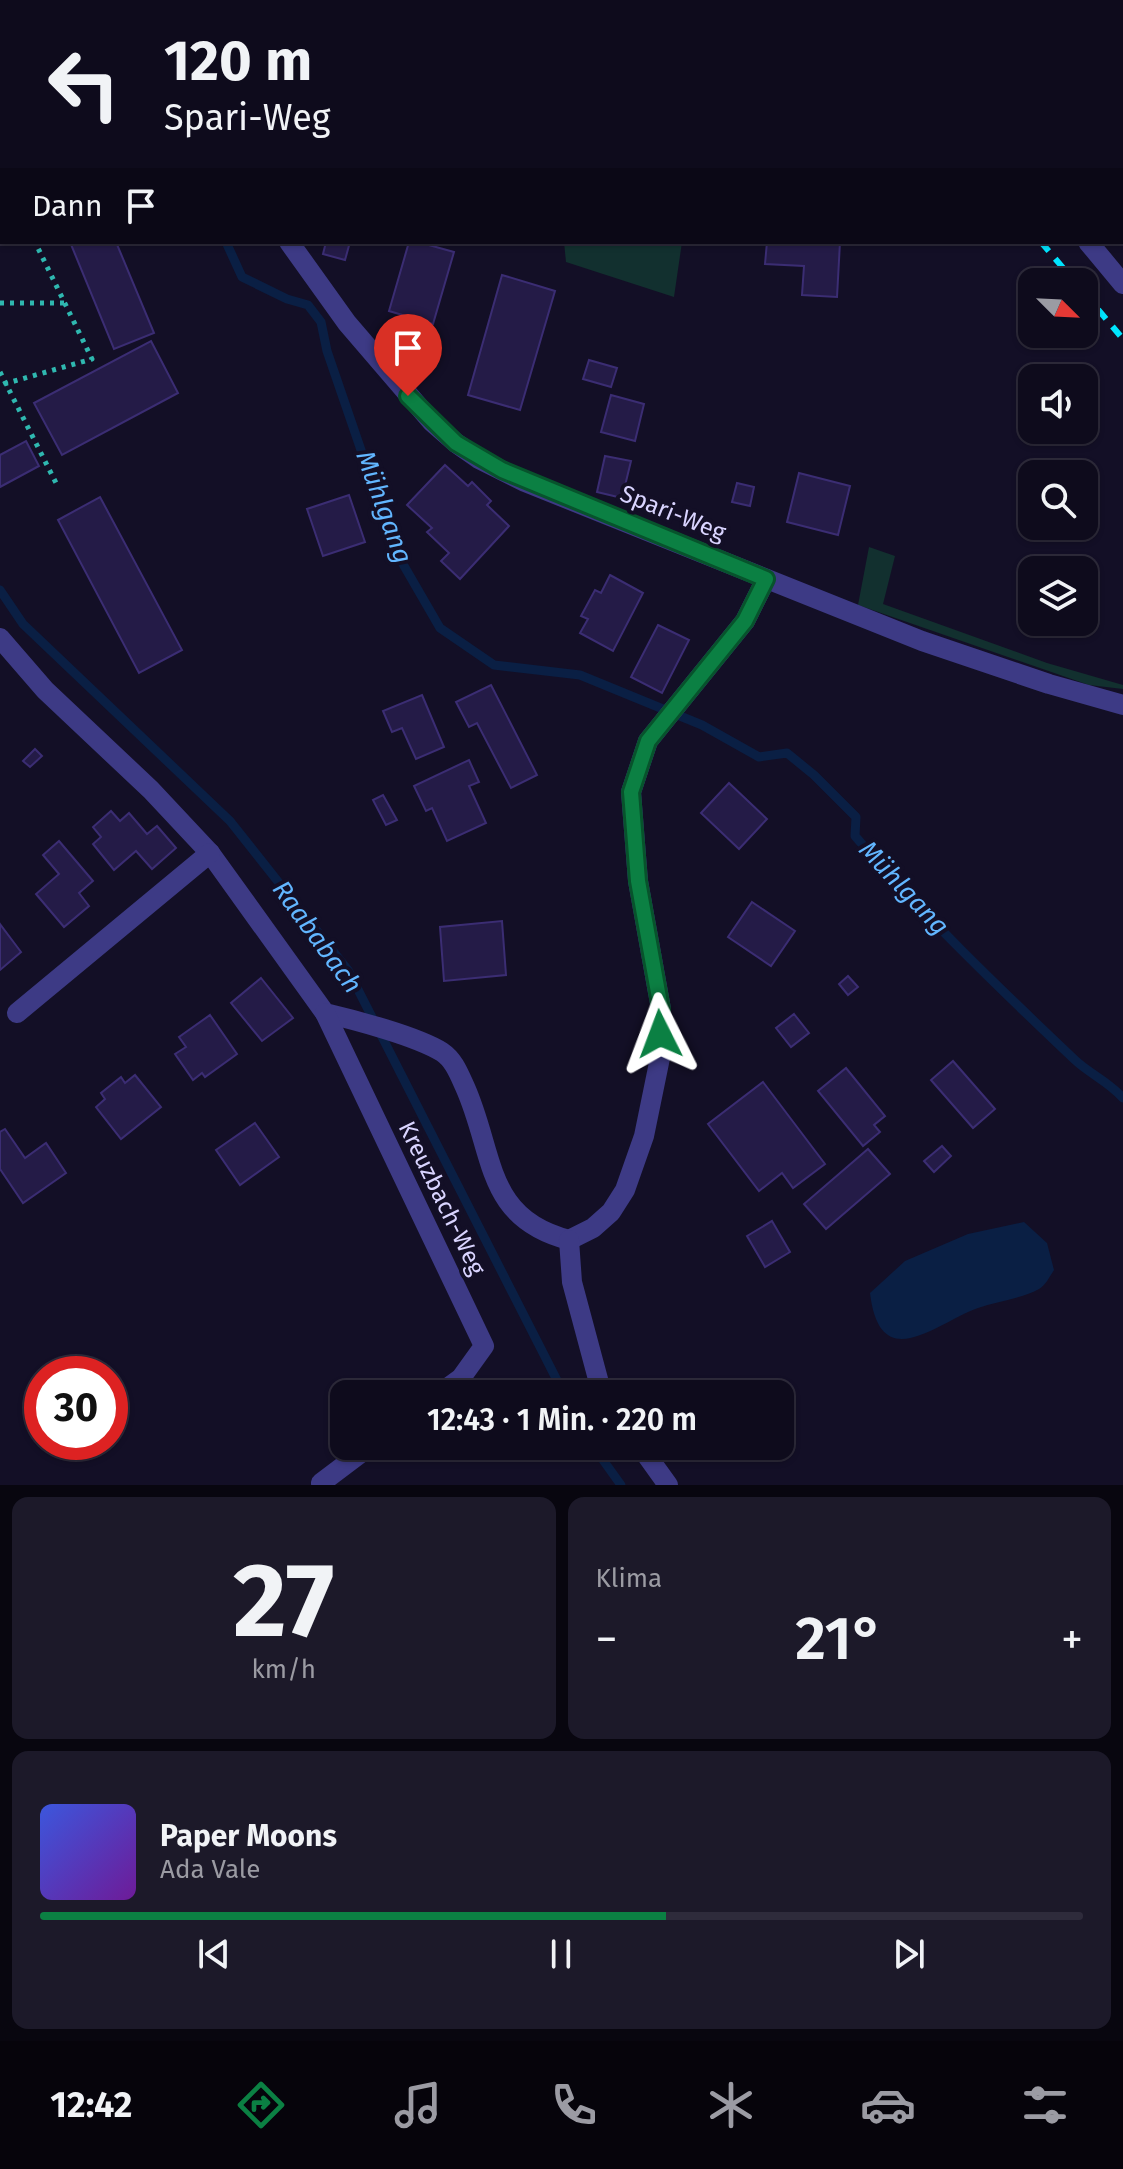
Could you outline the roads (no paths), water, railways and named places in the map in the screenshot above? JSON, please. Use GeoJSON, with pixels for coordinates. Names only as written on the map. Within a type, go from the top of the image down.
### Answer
{"type":"FeatureCollection","features":[{"type":"Feature","properties":{"kind":"street","name":"Spari-Weg"},"geometry":{"type":"LineString","coordinates":[[290,244],[347,323],[408,396],[456,443],[525,482],[922,641],[1049,684],[1123,705]]}},
{"type":"Feature","properties":{"kind":"street"},"geometry":{"type":"LineString","coordinates":[[1090,244],[1123,284]]}},
{"type":"Feature","properties":{"kind":"street"},"geometry":{"type":"LineString","coordinates":[[325,1013],[420,1042],[442,1052],[455,1065],[468,1093],[498,1186],[513,1212],[550,1235],[569,1240],[593,1228],[611,1212],[625,1190],[644,1136],[660,1058],[661,1009],[638,881],[631,792],[648,741],[745,621],[766,579]]}},
{"type":"Feature","properties":{"kind":"street","name":"Kreuzbach-Weg"},"geometry":{"type":"LineString","coordinates":[[0,638],[45,690],[151,790],[210,853],[325,1013],[484,1346],[458,1380]]}},
{"type":"Feature","properties":{"kind":"street"},"geometry":{"type":"LineString","coordinates":[[17,1013],[210,853]]}},
{"type":"Feature","properties":{"kind":"street"},"geometry":{"type":"LineString","coordinates":[[569,1240],[572,1282],[598,1380]]}},
{"type":"Feature","properties":{"kind":"street"},"geometry":{"type":"LineString","coordinates":[[321,1483],[351,1460]]}},
{"type":"Feature","properties":{"kind":"street"},"geometry":{"type":"LineString","coordinates":[[650,1460],[668,1485]]}},
{"type":"Feature","properties":{"kind":"water"},"geometry":{"type":"Polygon","coordinates":[[[1024,1222],[1047,1243],[1054,1270],[1041,1288],[978,1308],[912,1338],[897,1339],[885,1333],[876,1318],[870,1293],[905,1261],[968,1234],[1024,1222]]]}},
{"type":"Feature","properties":{"kind":"waterway","name":"Mühlgang"},"geometry":{"type":"LineString","coordinates":[[227,244],[242,277],[287,299],[308,305],[321,322],[327,351],[396,552],[440,628],[494,665],[580,675],[702,725],[759,757],[787,753],[856,817],[855,836],[934,923],[1075,1060],[1123,1098]]}},
{"type":"Feature","properties":{"kind":"waterway","name":"Raababach"},"geometry":{"type":"LineString","coordinates":[[0,590],[23,624],[230,821],[348,970],[557,1380]]}},
{"type":"Feature","properties":{"kind":"waterway","name":"Raababach"},"geometry":{"type":"LineString","coordinates":[[603,1460],[621,1485]]}},
{"type":"Feature","properties":{"kind":"railway"},"geometry":{"type":"LineString","coordinates":[[1043,244],[1063,268]]}},
{"type":"Feature","properties":{"kind":"railway"},"geometry":{"type":"LineString","coordinates":[[1098,310],[1123,339]]}}]}
